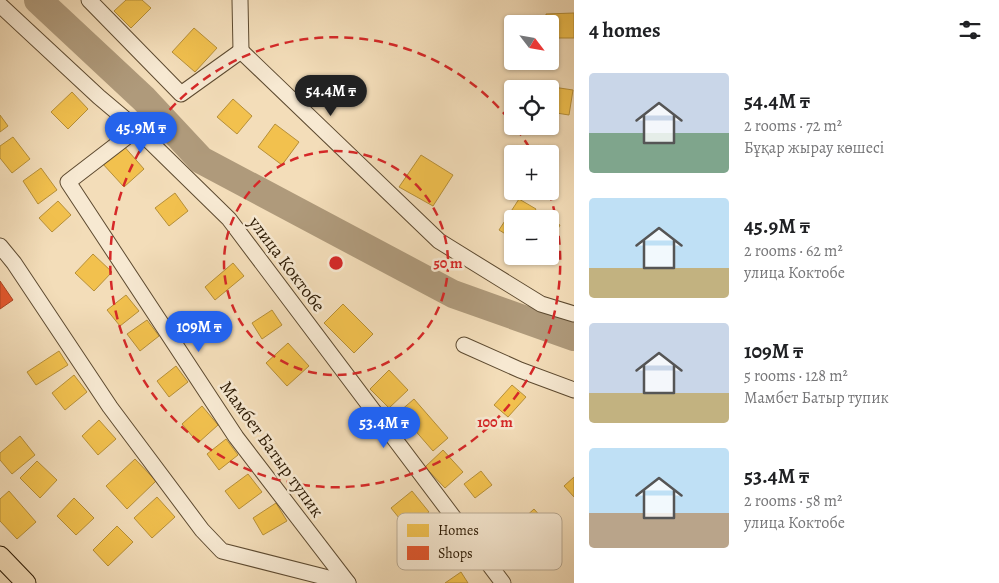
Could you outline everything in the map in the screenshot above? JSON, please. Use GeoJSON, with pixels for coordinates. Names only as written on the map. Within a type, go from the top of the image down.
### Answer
{"type":"FeatureCollection","features":[{"type":"Feature","properties":{"kind":"main road"},"geometry":{"type":"LineString","coordinates":[[4,565],[26,583]]}},
{"type":"Feature","properties":{"kind":"street"},"geometry":{"type":"LineString","coordinates":[[90,0],[181,94],[241,51]]}},
{"type":"Feature","properties":{"kind":"street"},"geometry":{"type":"LineString","coordinates":[[240,0],[241,51],[439,241],[541,304],[574,314]]}},
{"type":"Feature","properties":{"kind":"street","name":"улица Коктобе"},"geometry":{"type":"LineString","coordinates":[[0,5],[99,97],[137,129],[229,219],[450,513]]}},
{"type":"Feature","properties":{"kind":"street","name":"Мамбет Батыр тупик"},"geometry":{"type":"LineString","coordinates":[[0,246],[110,407],[202,530],[222,551],[348,583],[236,437],[68,182],[137,129]]}},
{"type":"Feature","properties":{"kind":"street"},"geometry":{"type":"LineString","coordinates":[[464,345],[520,370],[574,390]]}},
{"type":"Feature","properties":{"kind":"street","name":"улица Коктобе"},"geometry":{"type":"LineString","coordinates":[[493,570],[503,583]]}},
{"type":"Feature","properties":{"kind":"building: Homes"},"geometry":{"type":"Polygon","coordinates":[[[126,0],[142,0],[151,8],[131,28],[114,11],[126,0]]]}},
{"type":"Feature","properties":{"kind":"building: Homes"},"geometry":{"type":"Polygon","coordinates":[[[574,13],[574,38],[559,38],[559,15],[546,14],[574,13]]]}},
{"type":"Feature","properties":{"kind":"building: Homes"},"geometry":{"type":"Polygon","coordinates":[[[194,28],[217,48],[195,72],[172,52],[194,28]]]}},
{"type":"Feature","properties":{"kind":"building: Homes"},"geometry":{"type":"Polygon","coordinates":[[[559,88],[573,90],[569,115],[559,113],[559,88]]]}},
{"type":"Feature","properties":{"kind":"building: Homes"},"geometry":{"type":"Polygon","coordinates":[[[72,92],[88,109],[68,129],[51,112],[72,92]]]}},
{"type":"Feature","properties":{"kind":"building: Homes"},"geometry":{"type":"Polygon","coordinates":[[[233,99],[252,116],[237,134],[217,117],[233,99]]]}},
{"type":"Feature","properties":{"kind":"building: Homes"},"geometry":{"type":"Polygon","coordinates":[[[0,115],[8,126],[0,132],[0,115]]]}},
{"type":"Feature","properties":{"kind":"building: Homes"},"geometry":{"type":"Polygon","coordinates":[[[275,124],[299,142],[282,165],[258,147],[275,124]]]}},
{"type":"Feature","properties":{"kind":"building: Homes"},"geometry":{"type":"Polygon","coordinates":[[[13,137],[30,159],[12,173],[0,158],[0,146],[13,137]]]}},
{"type":"Feature","properties":{"kind":"building: Homes"},"geometry":{"type":"Polygon","coordinates":[[[122,144],[144,169],[124,187],[102,163],[122,144]]]}},
{"type":"Feature","properties":{"kind":"building: Homes"},"geometry":{"type":"Polygon","coordinates":[[[421,155],[453,175],[433,206],[399,187],[421,155]]]}},
{"type":"Feature","properties":{"kind":"building: Homes"},"geometry":{"type":"Polygon","coordinates":[[[41,168],[57,190],[38,204],[23,181],[41,168]]]}},
{"type":"Feature","properties":{"kind":"building: Homes"},"geometry":{"type":"Polygon","coordinates":[[[175,193],[188,211],[169,226],[155,208],[175,193]]]}},
{"type":"Feature","properties":{"kind":"building: Homes"},"geometry":{"type":"Polygon","coordinates":[[[518,200],[536,209],[535,210],[512,210],[518,200]]]}},
{"type":"Feature","properties":{"kind":"building: Homes"},"geometry":{"type":"Polygon","coordinates":[[[58,201],[71,215],[52,232],[39,218],[58,201]]]}},
{"type":"Feature","properties":{"kind":"building: Homes"},"geometry":{"type":"Polygon","coordinates":[[[504,222],[504,233],[499,230],[504,222]]]}},
{"type":"Feature","properties":{"kind":"building: Homes"},"geometry":{"type":"Polygon","coordinates":[[[93,254],[112,272],[94,291],[75,273],[93,254]]]}},
{"type":"Feature","properties":{"kind":"building: Homes"},"geometry":{"type":"Polygon","coordinates":[[[233,263],[244,276],[215,300],[205,287],[233,263]]]}},
{"type":"Feature","properties":{"kind":"building: Homes"},"geometry":{"type":"Polygon","coordinates":[[[126,295],[139,311],[120,326],[107,310],[126,295]]]}},
{"type":"Feature","properties":{"kind":"building: Homes"},"geometry":{"type":"Polygon","coordinates":[[[343,304],[373,334],[354,353],[324,323],[343,304]]]}},
{"type":"Feature","properties":{"kind":"building: Homes"},"geometry":{"type":"Polygon","coordinates":[[[272,310],[282,325],[262,339],[252,323],[272,310]]]}},
{"type":"Feature","properties":{"kind":"building: Homes"},"geometry":{"type":"Polygon","coordinates":[[[147,320],[159,336],[140,351],[127,334],[147,320]]]}},
{"type":"Feature","properties":{"kind":"building: Homes"},"geometry":{"type":"Polygon","coordinates":[[[288,343],[309,366],[287,386],[266,363],[288,343]]]}},
{"type":"Feature","properties":{"kind":"building: Homes"},"geometry":{"type":"Polygon","coordinates":[[[59,351],[68,365],[36,385],[27,372],[59,351]]]}},
{"type":"Feature","properties":{"kind":"building: Homes"},"geometry":{"type":"Polygon","coordinates":[[[176,366],[188,382],[169,397],[157,381],[176,366]]]}},
{"type":"Feature","properties":{"kind":"building: Homes"},"geometry":{"type":"Polygon","coordinates":[[[389,370],[408,390],[389,408],[370,389],[389,370]]]}},
{"type":"Feature","properties":{"kind":"building: Homes"},"geometry":{"type":"Polygon","coordinates":[[[74,375],[87,392],[65,410],[52,393],[74,375]]]}},
{"type":"Feature","properties":{"kind":"building: Homes"},"geometry":{"type":"Polygon","coordinates":[[[512,385],[526,397],[508,417],[494,405],[512,385]]]}},
{"type":"Feature","properties":{"kind":"building: Homes"},"geometry":{"type":"Polygon","coordinates":[[[414,399],[448,438],[433,451],[399,412],[414,399]]]}},
{"type":"Feature","properties":{"kind":"building: Homes"},"geometry":{"type":"Polygon","coordinates":[[[202,406],[218,425],[198,443],[182,424],[202,406]]]}},
{"type":"Feature","properties":{"kind":"building: Homes"},"geometry":{"type":"Polygon","coordinates":[[[99,420],[116,439],[98,455],[82,436],[99,420]]]}},
{"type":"Feature","properties":{"kind":"building: Homes"},"geometry":{"type":"Polygon","coordinates":[[[20,436],[35,455],[12,474],[0,460],[0,453],[20,436]]]}},
{"type":"Feature","properties":{"kind":"building: Homes"},"geometry":{"type":"Polygon","coordinates":[[[226,439],[238,455],[219,470],[207,454],[226,439]]]}},
{"type":"Feature","properties":{"kind":"building: Homes"},"geometry":{"type":"Polygon","coordinates":[[[443,450],[463,472],[445,488],[425,467],[443,450]]]}},
{"type":"Feature","properties":{"kind":"building: Homes"},"geometry":{"type":"Polygon","coordinates":[[[135,459],[156,481],[127,509],[106,486],[135,459]]]}},
{"type":"Feature","properties":{"kind":"building: Homes"},"geometry":{"type":"Polygon","coordinates":[[[37,461],[57,480],[40,498],[20,478],[37,461]]]}},
{"type":"Feature","properties":{"kind":"building: Homes"},"geometry":{"type":"Polygon","coordinates":[[[481,471],[492,485],[475,498],[464,484],[481,471]]]}},
{"type":"Feature","properties":{"kind":"building: Homes"},"geometry":{"type":"Polygon","coordinates":[[[248,474],[262,492],[239,509],[225,491],[248,474]]]}},
{"type":"Feature","properties":{"kind":"building: Homes"},"geometry":{"type":"Polygon","coordinates":[[[574,477],[574,497],[564,486],[574,477]]]}},
{"type":"Feature","properties":{"kind":"building: Homes"},"geometry":{"type":"Polygon","coordinates":[[[9,491],[36,522],[17,539],[0,521],[0,499],[9,491]]]}},
{"type":"Feature","properties":{"kind":"building: Homes"},"geometry":{"type":"Polygon","coordinates":[[[412,491],[429,512],[397,513],[397,515],[391,508],[412,491]]]}},
{"type":"Feature","properties":{"kind":"building: Homes"},"geometry":{"type":"Polygon","coordinates":[[[157,497],[175,517],[152,538],[134,518],[157,497]]]}},
{"type":"Feature","properties":{"kind":"building: Homes"},"geometry":{"type":"Polygon","coordinates":[[[74,498],[94,518],[76,535],[57,516],[74,498]]]}},
{"type":"Feature","properties":{"kind":"building: Homes"},"geometry":{"type":"Polygon","coordinates":[[[276,503],[287,521],[263,535],[253,518],[276,503]]]}},
{"type":"Feature","properties":{"kind":"building: Homes"},"geometry":{"type":"Polygon","coordinates":[[[534,509],[538,513],[530,513],[534,509]]]}},
{"type":"Feature","properties":{"kind":"building: Homes"},"geometry":{"type":"Polygon","coordinates":[[[117,526],[133,542],[108,566],[93,550],[117,526]]]}},
{"type":"Feature","properties":{"kind":"building: Homes"},"geometry":{"type":"Polygon","coordinates":[[[461,572],[468,583],[445,583],[461,572]]]}},
{"type":"Feature","properties":{"kind":"building: Shops"},"geometry":{"type":"Polygon","coordinates":[[[0,281],[13,300],[0,309],[0,281]]]}},
{"type":"Feature","properties":{"kind":"waterway"},"geometry":{"type":"LineString","coordinates":[[38,0],[144,99],[201,160],[453,294],[574,337]]}}]}
